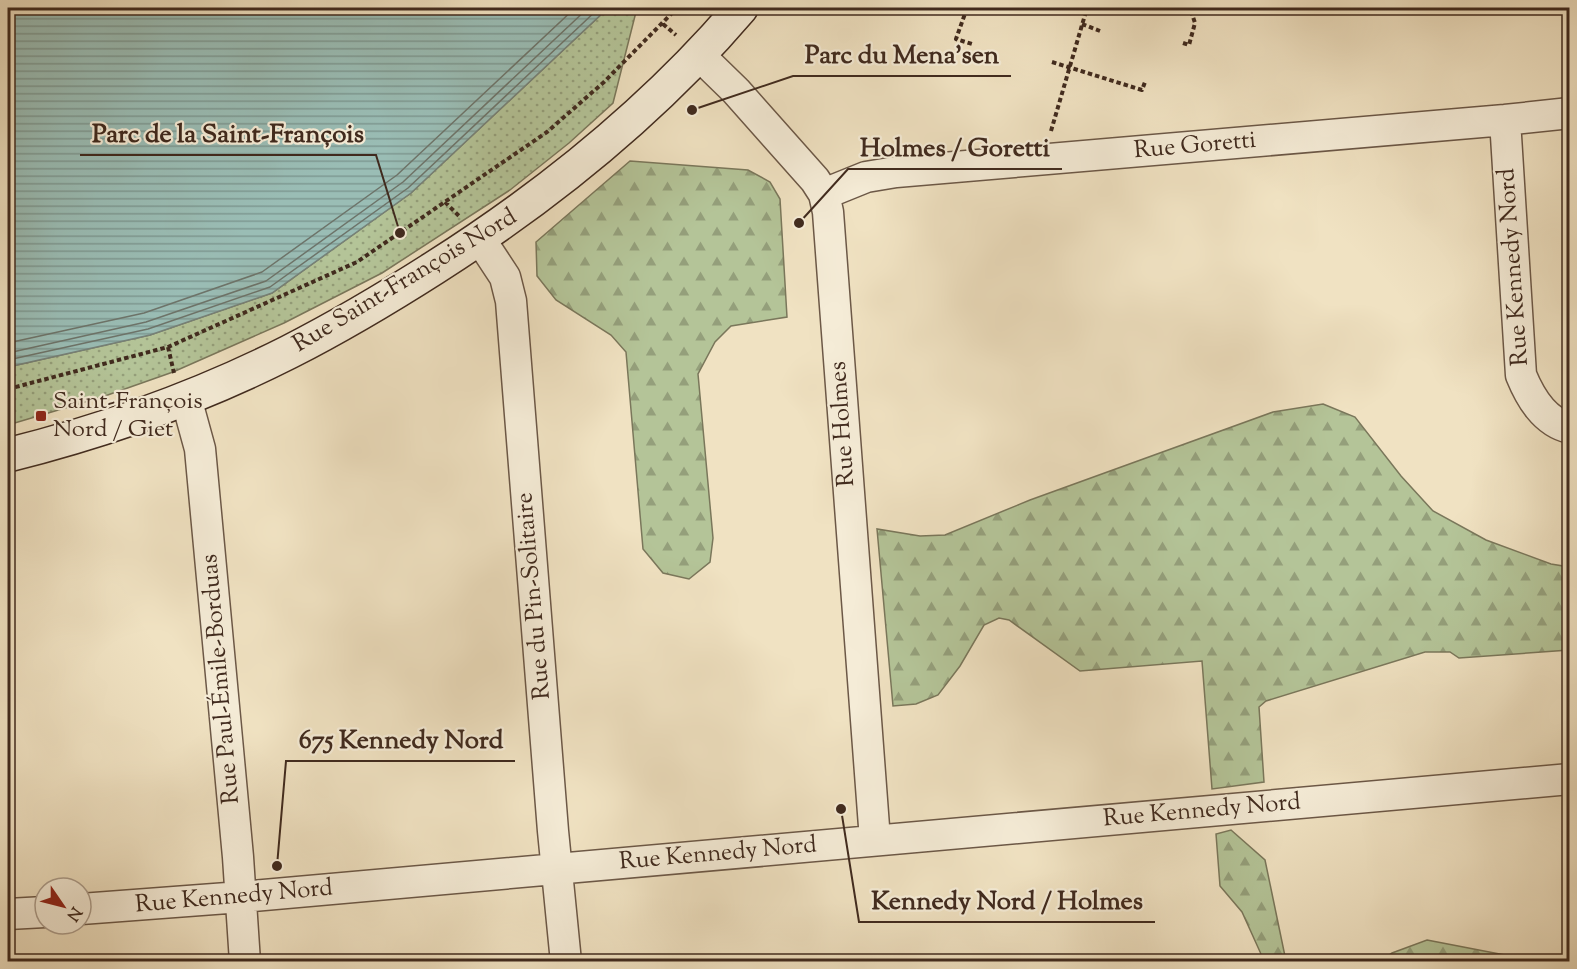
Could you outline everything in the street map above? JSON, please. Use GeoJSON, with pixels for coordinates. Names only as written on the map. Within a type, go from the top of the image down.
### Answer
{"type":"FeatureCollection","features":[{"type":"Feature","properties":{"kind":"street","name":"Rue Saint-François Nord"},"geometry":{"type":"LineString","coordinates":[[8,455],[46,446],[186,398],[287,353],[332,330],[480,238],[549,190],[641,113],[699,55],[741,8]]}},
{"type":"Feature","properties":{"kind":"street","name":"Rue Holmes"},"geometry":{"type":"LineString","coordinates":[[699,55],[736,91],[815,180],[824,194],[828,212],[875,840]]}},
{"type":"Feature","properties":{"kind":"street","name":"Rue Goretti"},"geometry":{"type":"LineString","coordinates":[[824,194],[866,177],[896,172],[1505,120],[1569,112]]}},
{"type":"Feature","properties":{"kind":"street","name":"Rue Kennedy Nord"},"geometry":{"type":"LineString","coordinates":[[1505,120],[1521,375],[1529,394],[1542,411],[1569,428]]}},
{"type":"Feature","properties":{"kind":"street","name":"Rue du Pin-Solitaire"},"geometry":{"type":"LineString","coordinates":[[480,238],[505,277],[511,301],[566,962]]}},
{"type":"Feature","properties":{"kind":"street","name":"Rue Paul-Émile-Borduas"},"geometry":{"type":"LineString","coordinates":[[186,398],[200,449],[245,962]]}},
{"type":"Feature","properties":{"kind":"street","name":"Rue Kennedy Nord"},"geometry":{"type":"LineString","coordinates":[[93,908],[241,897],[1569,779]]}},
{"type":"Feature","properties":{"kind":"street"},"geometry":{"type":"LineString","coordinates":[[8,914],[33,913]]}},
{"type":"Feature","properties":{"kind":"path"},"geometry":{"type":"LineString","coordinates":[[8,388],[168,347],[357,262],[548,132],[604,82],[677,8]]}},
{"type":"Feature","properties":{"kind":"path"},"geometry":{"type":"LineString","coordinates":[[967,8],[956,39],[972,44]]}},
{"type":"Feature","properties":{"kind":"path"},"geometry":{"type":"LineString","coordinates":[[1042,159],[1085,8]]}},
{"type":"Feature","properties":{"kind":"path"},"geometry":{"type":"LineString","coordinates":[[1183,43],[1188,45],[1195,23],[1190,8]]}},
{"type":"Feature","properties":{"kind":"path"},"geometry":{"type":"LineString","coordinates":[[1082,24],[1100,31]]}},
{"type":"Feature","properties":{"kind":"path"},"geometry":{"type":"LineString","coordinates":[[1052,62],[1142,90],[1145,82]]}},
{"type":"Feature","properties":{"kind":"green space"},"geometry":{"type":"Polygon","coordinates":[[[608,8],[637,8],[613,103],[569,143],[510,190],[382,273],[284,323],[173,372],[102,397],[8,425],[8,367],[150,335],[272,293],[411,193],[608,8]]]}},
{"type":"Feature","properties":{"kind":"green space"},"geometry":{"type":"Polygon","coordinates":[[[630,161],[748,170],[770,182],[780,199],[787,317],[731,326],[715,342],[698,374],[713,538],[710,562],[689,579],[663,573],[643,549],[626,352],[611,335],[556,300],[537,276],[536,242],[630,161]]]}},
{"type":"Feature","properties":{"kind":"green space"},"geometry":{"type":"Polygon","coordinates":[[[1323,404],[1355,417],[1401,476],[1433,511],[1486,540],[1551,564],[1569,567],[1569,650],[1459,658],[1450,652],[1425,652],[1266,701],[1259,707],[1264,782],[1212,789],[1202,661],[1080,671],[1009,620],[999,618],[984,625],[960,666],[938,695],[916,704],[893,706],[877,529],[920,536],[945,535],[1030,500],[1273,412],[1323,404]]]}},
{"type":"Feature","properties":{"kind":"green space"},"geometry":{"type":"Polygon","coordinates":[[[1231,830],[1265,860],[1286,961],[1260,961],[1261,954],[1242,912],[1220,886],[1216,834],[1231,830]]]}},
{"type":"Feature","properties":{"kind":"green space"},"geometry":{"type":"Polygon","coordinates":[[[1427,940],[1510,956],[1569,958],[1569,961],[1381,961],[1392,953],[1427,940]]]}},
{"type":"Feature","properties":{"kind":"water"},"geometry":{"type":"Polygon","coordinates":[[[8,8],[608,8],[411,193],[272,293],[150,335],[8,367],[8,8]]]}},
{"type":"Feature","properties":{"kind":"place","name":"Parc du Mena'sen"},"geometry":{"type":"Point","coordinates":[692,110]}},
{"type":"Feature","properties":{"kind":"place","name":"Holmes / Goretti"},"geometry":{"type":"Point","coordinates":[799,223]}},
{"type":"Feature","properties":{"kind":"place","name":"Parc de la Saint-François"},"geometry":{"type":"Point","coordinates":[400,233]}},
{"type":"Feature","properties":{"kind":"place","name":"Saint-François Nord / Giet"},"geometry":{"type":"Point","coordinates":[41,416]}},
{"type":"Feature","properties":{"kind":"place","name":"Kennedy Nord / Holmes"},"geometry":{"type":"Point","coordinates":[841,809]}},
{"type":"Feature","properties":{"kind":"place","name":"675 Kennedy Nord"},"geometry":{"type":"Point","coordinates":[277,866]}}]}
